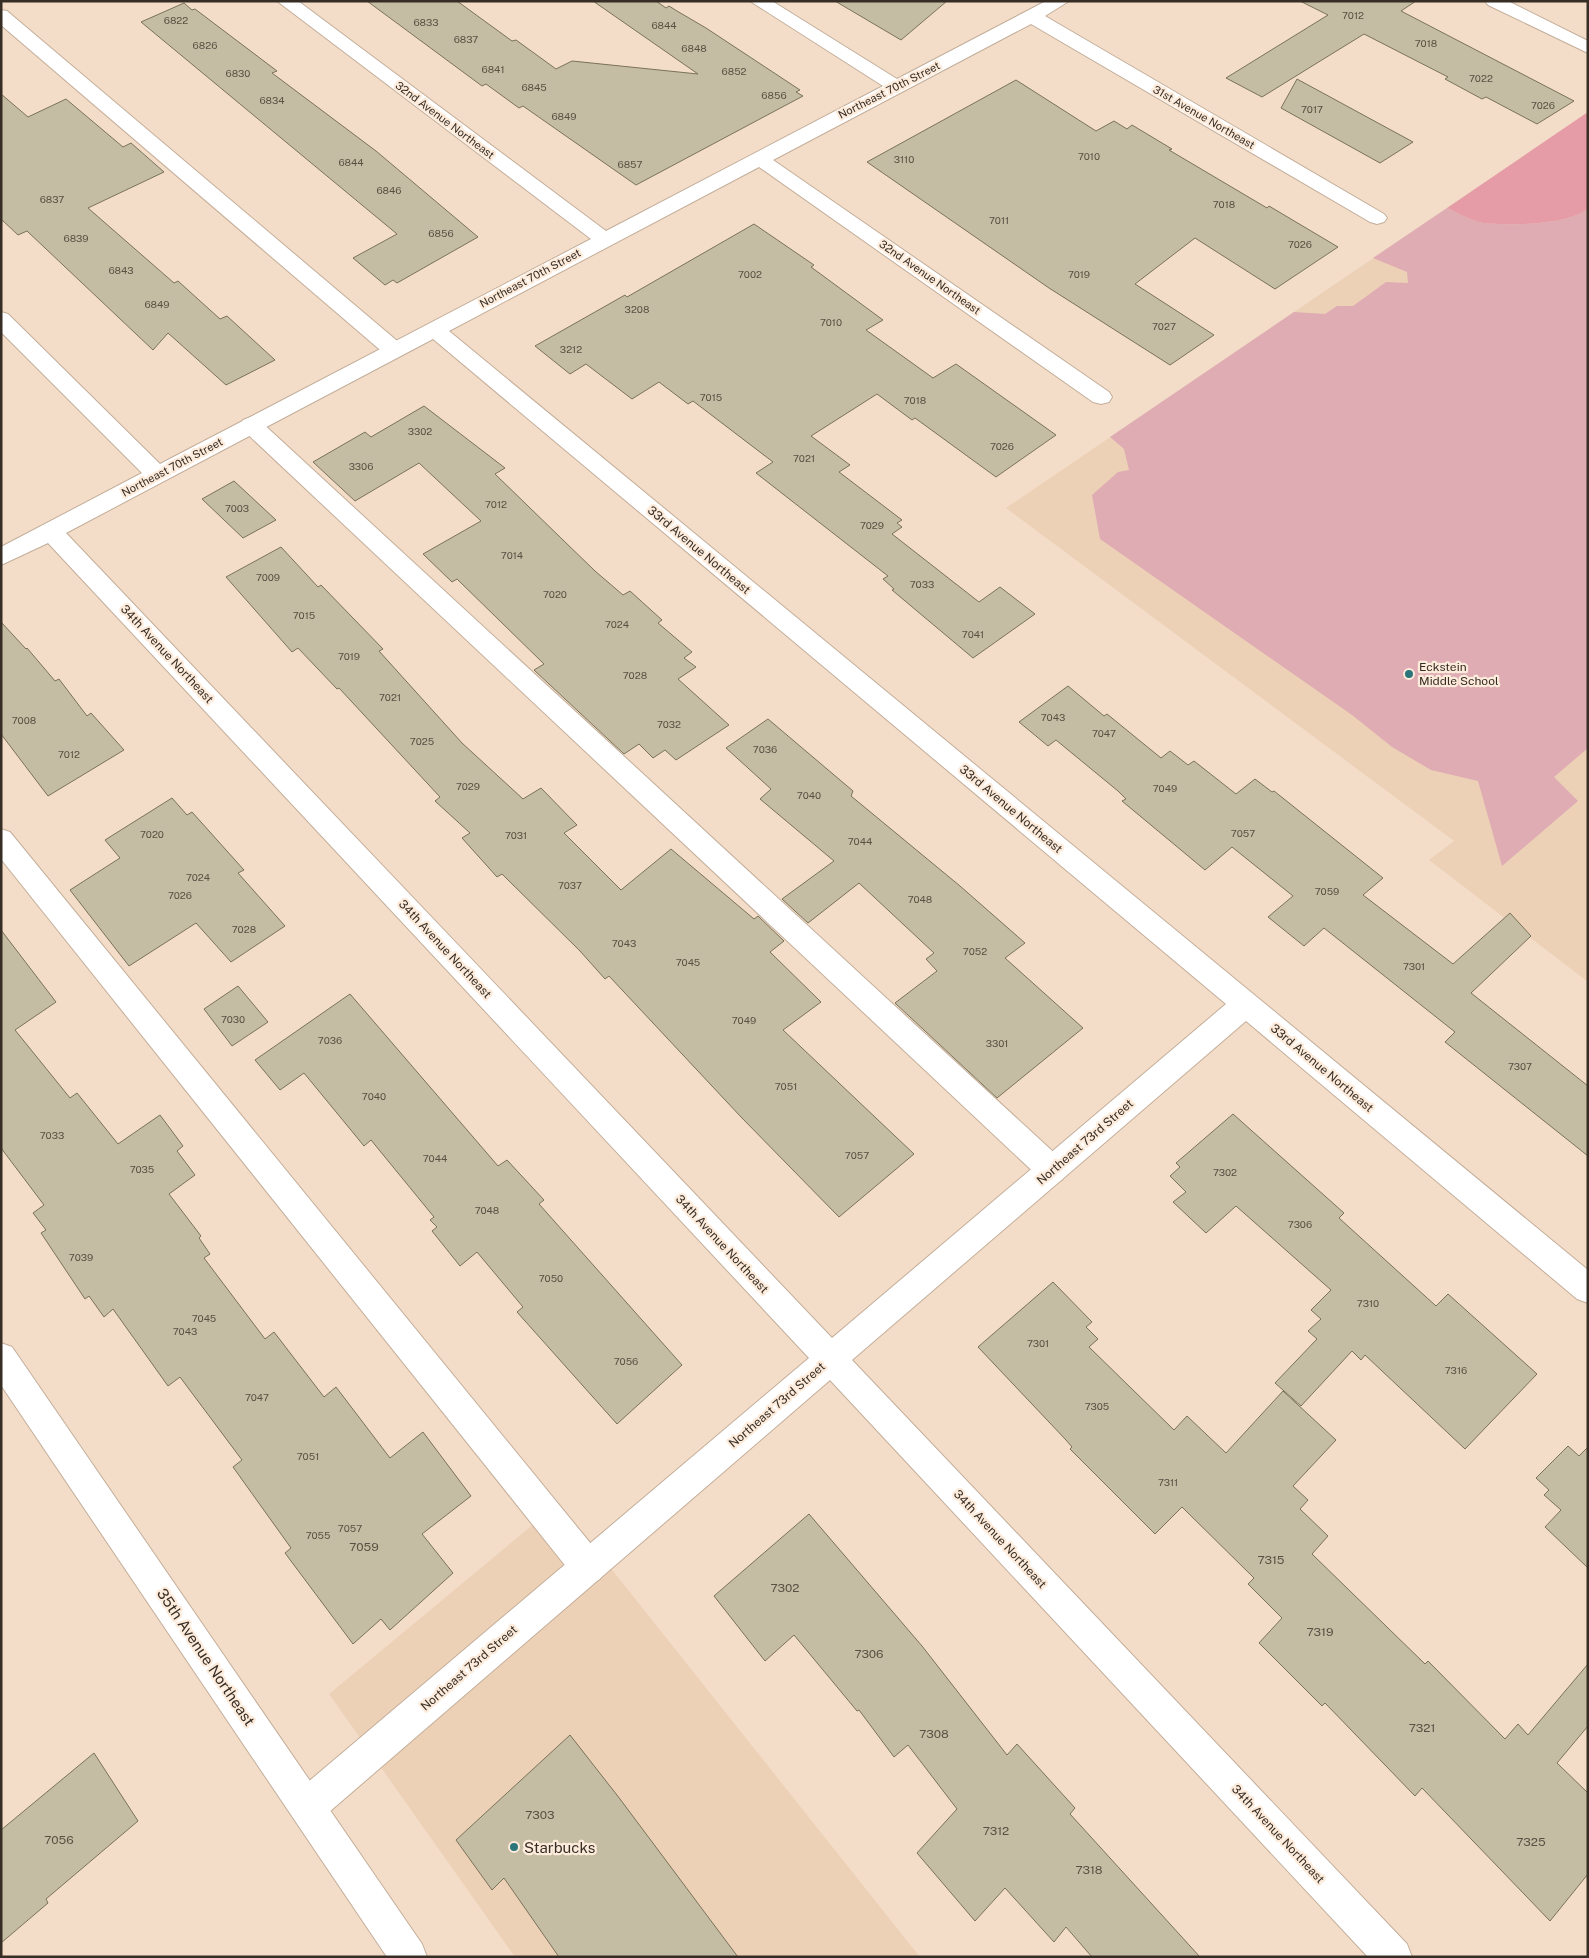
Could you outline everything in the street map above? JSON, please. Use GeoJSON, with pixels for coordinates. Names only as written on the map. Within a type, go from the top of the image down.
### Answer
{"type":"FeatureCollection","features":[{"type":"Feature","properties":{"kind":"street","name":"32nd Avenue Northeast"},"geometry":{"type":"LineString","coordinates":[[286,1],[604,239]]}},
{"type":"Feature","properties":{"kind":"street"},"geometry":{"type":"LineString","coordinates":[[759,1],[896,86]]}},
{"type":"Feature","properties":{"kind":"street","name":"Northeast 70th Street"},"geometry":{"type":"LineString","coordinates":[[1,557],[1060,1]]}},
{"type":"Feature","properties":{"kind":"street"},"geometry":{"type":"LineString","coordinates":[[1494,1],[1588,48]]}},
{"type":"Feature","properties":{"kind":"street"},"geometry":{"type":"LineString","coordinates":[[1,15],[394,350]]}},
{"type":"Feature","properties":{"kind":"street","name":"31st Avenue Northeast"},"geometry":{"type":"LineString","coordinates":[[1031,16],[1377,218]]}},
{"type":"Feature","properties":{"kind":"street","name":"32nd Avenue Northeast"},"geometry":{"type":"LineString","coordinates":[[758,158],[1101,397]]}},
{"type":"Feature","properties":{"kind":"street"},"geometry":{"type":"LineString","coordinates":[[1,319],[158,474]]}},
{"type":"Feature","properties":{"kind":"street","name":"33rd Avenue Northeast"},"geometry":{"type":"LineString","coordinates":[[434,329],[1588,1289]]}},
{"type":"Feature","properties":{"kind":"street"},"geometry":{"type":"LineString","coordinates":[[251,425],[1052,1170]]}},
{"type":"Feature","properties":{"kind":"street","name":"34th Avenue Northeast"},"geometry":{"type":"LineString","coordinates":[[51,531],[1394,1957]]}},
{"type":"Feature","properties":{"kind":"street"},"geometry":{"type":"LineString","coordinates":[[1,840],[588,1566]]}},
{"type":"Feature","properties":{"kind":"street","name":"Northeast 73rd Street"},"geometry":{"type":"LineString","coordinates":[[308,1806],[1246,1004]]}},
{"type":"Feature","properties":{"kind":"street","name":"35th Avenue Northeast"},"geometry":{"type":"LineString","coordinates":[[1,1358],[410,1957]]}},
{"type":"Feature","properties":{"kind":"shaded area","name":"Eckstein Middle School"},"geometry":{"type":"Polygon","coordinates":[[[1588,112],[1588,982],[1429,860],[1454,841],[1006,508],[1588,112]]]}},
{"type":"Feature","properties":{"kind":"shaded area"},"geometry":{"type":"Polygon","coordinates":[[[1588,112],[1588,208],[1580,214],[1538,223],[1494,224],[1474,221],[1447,208],[1588,112]]]}},
{"type":"Feature","properties":{"kind":"shaded area","name":"Eckstein Middle School"},"geometry":{"type":"Polygon","coordinates":[[[1447,208],[1483,223],[1523,224],[1568,218],[1580,214],[1588,208],[1588,748],[1554,777],[1578,801],[1502,866],[1478,781],[1431,770],[1392,747],[1352,715],[1100,539],[1092,495],[1118,472],[1129,470],[1124,449],[1110,437],[1294,312],[1325,314],[1337,306],[1353,306],[1386,282],[1408,283],[1407,272],[1373,258],[1447,208]]]}},
{"type":"Feature","properties":{"kind":"shaded area"},"geometry":{"type":"Polygon","coordinates":[[[559,1503],[920,1957],[515,1957],[329,1694],[559,1503]]]}},
{"type":"Feature","properties":{"kind":"building"},"geometry":{"type":"Polygon","coordinates":[[[367,1],[457,1],[512,41],[516,40],[556,69],[572,61],[698,74],[593,1],[656,1],[666,8],[669,6],[706,28],[800,90],[796,92],[803,96],[636,185],[523,106],[519,108],[486,84],[482,86],[367,1]]]}},
{"type":"Feature","properties":{"kind":"building"},"geometry":{"type":"Polygon","coordinates":[[[835,1],[947,1],[901,40],[835,1]]]}},
{"type":"Feature","properties":{"kind":"building"},"geometry":{"type":"Polygon","coordinates":[[[1300,1],[1416,1],[1401,11],[1574,101],[1537,124],[1486,97],[1482,99],[1445,79],[1448,77],[1364,34],[1262,97],[1226,78],[1328,15],[1300,1]]]}},
{"type":"Feature","properties":{"kind":"building"},"geometry":{"type":"Polygon","coordinates":[[[184,3],[192,10],[195,9],[277,71],[272,73],[376,151],[478,237],[397,283],[393,280],[385,285],[353,258],[397,234],[141,22],[184,3]]]}},
{"type":"Feature","properties":{"kind":"building"},"geometry":{"type":"Polygon","coordinates":[[[1297,79],[1413,142],[1380,163],[1281,108],[1297,79]]]}},
{"type":"Feature","properties":{"kind":"building"},"geometry":{"type":"Polygon","coordinates":[[[1016,80],[1096,131],[1114,121],[1127,129],[1132,125],[1172,149],[1169,150],[1267,208],[1269,206],[1338,247],[1275,289],[1195,238],[1135,284],[1214,335],[1170,365],[1049,288],[867,162],[1016,80]]]}},
{"type":"Feature","properties":{"kind":"building"},"geometry":{"type":"Polygon","coordinates":[[[1,94],[28,117],[66,99],[123,147],[131,143],[164,172],[88,208],[174,283],[178,281],[220,319],[227,316],[275,360],[226,385],[168,333],[153,350],[27,231],[18,235],[1,219],[1,94]]]}},
{"type":"Feature","properties":{"kind":"building"},"geometry":{"type":"Polygon","coordinates":[[[754,224],[814,265],[811,267],[883,320],[866,330],[933,378],[956,364],[1056,435],[996,477],[915,418],[912,420],[877,394],[811,436],[850,465],[839,472],[902,520],[897,523],[902,527],[892,534],[979,602],[1000,587],[1035,614],[973,658],[892,590],[894,589],[883,579],[888,576],[756,473],[773,462],[693,401],[688,404],[659,382],[632,399],[586,364],[570,374],[535,346],[625,295],[627,297],[754,224]]]}},
{"type":"Feature","properties":{"kind":"building"},"geometry":{"type":"Polygon","coordinates":[[[424,406],[505,468],[495,474],[595,571],[623,595],[630,591],[662,620],[658,623],[692,652],[684,658],[696,667],[678,679],[729,725],[676,760],[665,750],[653,758],[639,744],[624,754],[534,670],[544,664],[457,579],[452,582],[423,554],[481,521],[419,463],[355,501],[313,462],[365,432],[371,437],[424,406]]]}},
{"type":"Feature","properties":{"kind":"building"},"geometry":{"type":"Polygon","coordinates":[[[234,481],[276,520],[243,538],[202,499],[234,481]]]}},
{"type":"Feature","properties":{"kind":"building"},"geometry":{"type":"Polygon","coordinates":[[[281,547],[318,587],[321,585],[383,649],[379,651],[462,743],[523,799],[541,788],[577,825],[564,833],[621,890],[671,849],[754,919],[758,916],[784,941],[770,952],[821,1002],[783,1030],[914,1154],[839,1217],[741,1117],[609,976],[605,979],[580,951],[502,874],[497,877],[462,838],[470,833],[435,801],[440,797],[339,688],[337,689],[298,648],[292,652],[226,577],[281,547]]]}},
{"type":"Feature","properties":{"kind":"building"},"geometry":{"type":"Polygon","coordinates":[[[1,622],[27,648],[55,681],[59,679],[87,716],[91,713],[124,750],[48,796],[1,734],[1,622]]]}},
{"type":"Feature","properties":{"kind":"building"},"geometry":{"type":"Polygon","coordinates":[[[1068,686],[1104,716],[1107,714],[1161,758],[1170,751],[1188,765],[1194,761],[1236,794],[1255,779],[1272,792],[1274,791],[1383,878],[1363,895],[1453,964],[1510,913],[1531,936],[1471,993],[1588,1086],[1588,1156],[1445,1042],[1455,1032],[1324,928],[1304,946],[1268,917],[1293,896],[1232,847],[1205,870],[1122,801],[1126,799],[1118,791],[1056,740],[1048,746],[1019,722],[1068,686]]]}},
{"type":"Feature","properties":{"kind":"building"},"geometry":{"type":"Polygon","coordinates":[[[768,719],[853,791],[851,796],[960,886],[1025,943],[1005,958],[1083,1028],[997,1098],[895,1003],[937,971],[926,959],[934,953],[859,883],[808,923],[782,899],[834,861],[760,799],[771,789],[726,748],[768,719]]]}},
{"type":"Feature","properties":{"kind":"building"},"geometry":{"type":"Polygon","coordinates":[[[172,798],[187,815],[192,812],[244,870],[238,873],[285,926],[231,962],[196,923],[129,966],[70,890],[120,858],[105,840],[172,798]]]}},
{"type":"Feature","properties":{"kind":"building"},"geometry":{"type":"Polygon","coordinates":[[[1,930],[56,1002],[15,1030],[70,1098],[77,1093],[118,1144],[160,1115],[183,1146],[177,1151],[195,1175],[169,1194],[201,1236],[199,1238],[210,1254],[204,1258],[265,1339],[274,1332],[324,1397],[336,1387],[390,1458],[423,1432],[471,1496],[422,1534],[453,1573],[390,1630],[381,1619],[353,1644],[285,1553],[291,1548],[233,1467],[242,1460],[180,1377],[168,1386],[113,1309],[104,1317],[89,1296],[85,1299],[41,1233],[46,1230],[33,1213],[44,1205],[1,1148],[1,930]]]}},
{"type":"Feature","properties":{"kind":"building"},"geometry":{"type":"Polygon","coordinates":[[[238,986],[268,1022],[232,1046],[204,1009],[238,986]]]}},
{"type":"Feature","properties":{"kind":"building"},"geometry":{"type":"Polygon","coordinates":[[[350,994],[498,1166],[507,1160],[544,1200],[539,1204],[682,1365],[617,1424],[517,1312],[523,1307],[477,1252],[460,1266],[432,1231],[437,1227],[430,1220],[434,1217],[371,1140],[364,1146],[304,1073],[280,1090],[255,1060],[350,994]]]}},
{"type":"Feature","properties":{"kind":"building"},"geometry":{"type":"Polygon","coordinates":[[[1233,1114],[1344,1213],[1339,1218],[1436,1306],[1448,1294],[1537,1374],[1465,1449],[1365,1355],[1361,1360],[1352,1351],[1301,1406],[1275,1383],[1317,1339],[1308,1331],[1321,1319],[1311,1310],[1331,1290],[1236,1206],[1206,1233],[1173,1202],[1186,1192],[1170,1176],[1180,1167],[1176,1163],[1233,1114]]]}},
{"type":"Feature","properties":{"kind":"building"},"geometry":{"type":"Polygon","coordinates":[[[1053,1282],[1092,1322],[1086,1327],[1098,1339],[1089,1347],[1174,1430],[1187,1416],[1226,1453],[1283,1391],[1336,1440],[1293,1486],[1308,1500],[1300,1509],[1328,1536],[1312,1554],[1425,1664],[1428,1661],[1505,1739],[1518,1724],[1528,1735],[1588,1664],[1588,1726],[1557,1763],[1588,1793],[1588,1874],[1550,1921],[1422,1788],[1415,1796],[1325,1703],[1322,1706],[1259,1643],[1282,1618],[1248,1584],[1254,1578],[1182,1507],[1155,1534],[1070,1449],[1072,1447],[1066,1440],[978,1347],[1053,1282]]]}},
{"type":"Feature","properties":{"kind":"building"},"geometry":{"type":"Polygon","coordinates":[[[1568,1446],[1579,1456],[1588,1447],[1588,1568],[1545,1527],[1561,1510],[1544,1495],[1549,1490],[1536,1478],[1568,1446]]]}},
{"type":"Feature","properties":{"kind":"building"},"geometry":{"type":"Polygon","coordinates":[[[809,1514],[922,1646],[1007,1755],[1017,1744],[1075,1808],[1070,1814],[1200,1957],[1092,1957],[1066,1927],[1054,1942],[1005,1888],[975,1921],[917,1853],[957,1809],[908,1745],[894,1757],[859,1710],[857,1711],[794,1635],[765,1661],[714,1596],[809,1514]]]}},
{"type":"Feature","properties":{"kind":"building"},"geometry":{"type":"Polygon","coordinates":[[[570,1735],[738,1957],[559,1957],[504,1878],[492,1890],[456,1840],[570,1735]]]}},
{"type":"Feature","properties":{"kind":"building"},"geometry":{"type":"Polygon","coordinates":[[[94,1753],[138,1821],[46,1899],[48,1903],[1,1943],[1,1830],[94,1753]]]}},
{"type":"Feature","properties":{"kind":"place","name":"Eckstein Middle School"},"geometry":{"type":"Point","coordinates":[1409,674]}},
{"type":"Feature","properties":{"kind":"place","name":"Starbucks"},"geometry":{"type":"Point","coordinates":[514,1847]}}]}
